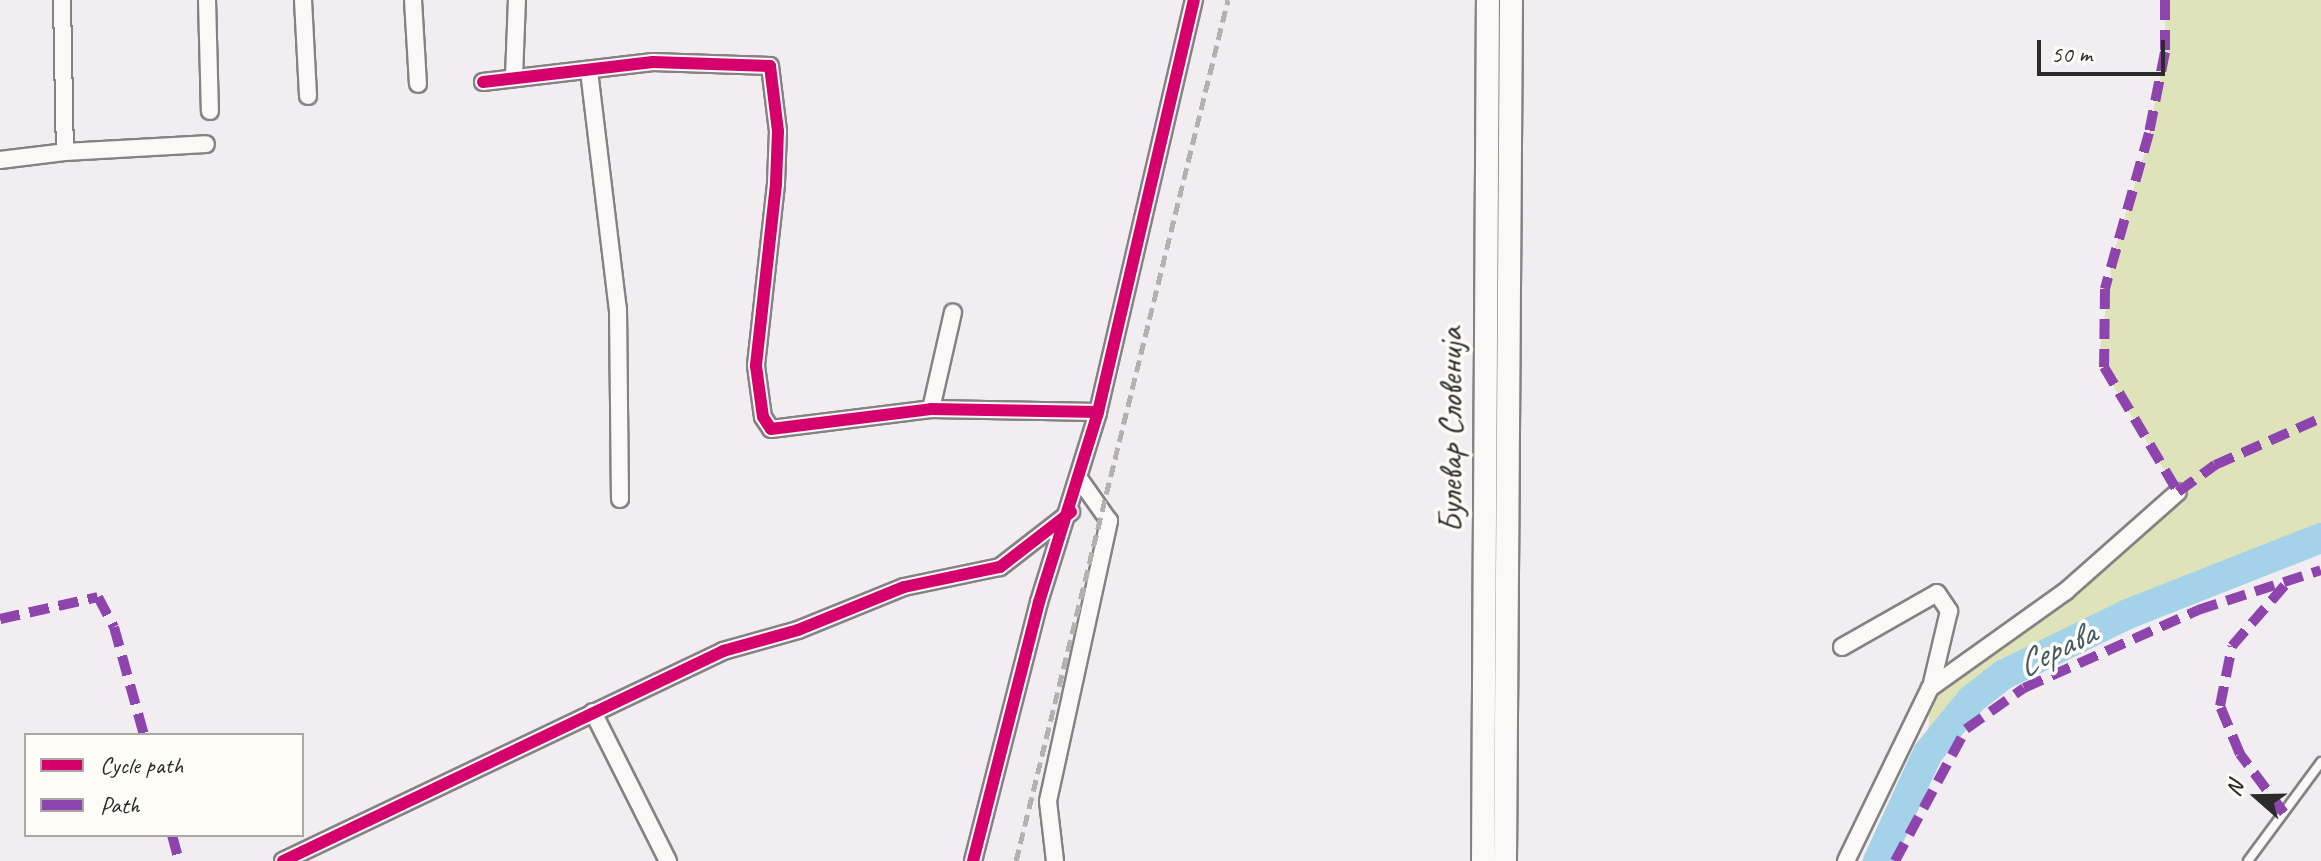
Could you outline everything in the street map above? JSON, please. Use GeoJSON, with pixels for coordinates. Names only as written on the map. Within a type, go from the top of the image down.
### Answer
{"type":"FeatureCollection","features":[{"type":"Feature","properties":{"kind":"street"},"geometry":{"type":"LineString","coordinates":[[62,0],[65,152]]}},
{"type":"Feature","properties":{"kind":"street"},"geometry":{"type":"LineString","coordinates":[[207,0],[210,111]]}},
{"type":"Feature","properties":{"kind":"street"},"geometry":{"type":"LineString","coordinates":[[303,0],[308,96]]}},
{"type":"Feature","properties":{"kind":"street"},"geometry":{"type":"LineString","coordinates":[[413,0],[418,84]]}},
{"type":"Feature","properties":{"kind":"street"},"geometry":{"type":"LineString","coordinates":[[514,77],[517,0]]}},
{"type":"Feature","properties":{"kind":"street"},"geometry":{"type":"LineString","coordinates":[[973,861],[1039,602],[1071,512],[1098,412],[1194,0]]}},
{"type":"Feature","properties":{"kind":"street","name":"Булевар Словенија"},"geometry":{"type":"LineString","coordinates":[[1483,861],[1488,0]]}},
{"type":"Feature","properties":{"kind":"street","name":"Булевар Словенија"},"geometry":{"type":"LineString","coordinates":[[1505,861],[1511,0]]}},
{"type":"Feature","properties":{"kind":"street"},"geometry":{"type":"LineString","coordinates":[[483,82],[669,61],[770,66],[778,131],[758,312],[763,417],[771,429],[785,432],[864,413],[931,409],[1098,412]]}},
{"type":"Feature","properties":{"kind":"street"},"geometry":{"type":"LineString","coordinates":[[589,71],[618,309],[620,499]]}},
{"type":"Feature","properties":{"kind":"street"},"geometry":{"type":"LineString","coordinates":[[0,160],[65,152],[206,144]]}},
{"type":"Feature","properties":{"kind":"street"},"geometry":{"type":"LineString","coordinates":[[931,409],[953,312]]}},
{"type":"Feature","properties":{"kind":"street"},"geometry":{"type":"LineString","coordinates":[[1045,861],[1049,842],[1048,801],[1109,521],[1080,480]]}},
{"type":"Feature","properties":{"kind":"street"},"geometry":{"type":"LineString","coordinates":[[1930,688],[2066,591],[2178,492]]}},
{"type":"Feature","properties":{"kind":"street"},"geometry":{"type":"LineString","coordinates":[[283,861],[723,651],[798,630],[904,587],[1000,567],[1071,512]]}},
{"type":"Feature","properties":{"kind":"street"},"geometry":{"type":"LineString","coordinates":[[1842,647],[1937,593],[1947,601],[1948,622],[1930,688],[1846,861]]}},
{"type":"Feature","properties":{"kind":"street"},"geometry":{"type":"LineString","coordinates":[[593,712],[668,861]]}},
{"type":"Feature","properties":{"kind":"street"},"geometry":{"type":"LineString","coordinates":[[1049,842],[1055,861]]}},
{"type":"Feature","properties":{"kind":"lane"},"geometry":{"type":"LineString","coordinates":[[2248,861],[2321,762]]}},
{"type":"Feature","properties":{"kind":"green space"},"geometry":{"type":"Polygon","coordinates":[[[2165,0],[2321,0],[2321,538],[2047,651],[1971,700],[1928,753],[1930,688],[2066,591],[2177,492],[2114,387],[2100,350],[2113,255],[2145,152],[2165,52],[2165,0]]]}},
{"type":"Feature","properties":{"kind":"waterway","name":"Серава"},"geometry":{"type":"LineString","coordinates":[[1878,861],[1928,753],[1971,700],[2003,675],[2128,614],[2321,538]]}},
{"type":"Feature","properties":{"kind":"railway"},"geometry":{"type":"LineString","coordinates":[[1016,861],[1228,0]]}},
{"type":"Feature","properties":{"kind":"marked path"},"geometry":{"type":"LineString","coordinates":[[2165,0],[2165,52],[2149,133],[2105,289],[2104,367],[2178,492],[2215,465],[2321,418]]}},
{"type":"Feature","properties":{"kind":"marked path"},"geometry":{"type":"LineString","coordinates":[[1895,861],[1966,729],[2024,688],[2198,610],[2321,570]]}},
{"type":"Feature","properties":{"kind":"marked path"},"geometry":{"type":"LineString","coordinates":[[2284,813],[2240,754],[2220,706],[2232,646],[2285,585]]}},
{"type":"Feature","properties":{"kind":"marked path"},"geometry":{"type":"LineString","coordinates":[[0,619],[98,597],[114,627],[143,733]]}},
{"type":"Feature","properties":{"kind":"marked path"},"geometry":{"type":"LineString","coordinates":[[173,837],[179,861]]}},
{"type":"Feature","properties":{"kind":"cycle path"},"geometry":{"type":"LineString","coordinates":[[973,861],[1039,602],[1098,412],[1194,0]]}},
{"type":"Feature","properties":{"kind":"cycle path"},"geometry":{"type":"LineString","coordinates":[[483,82],[653,62],[770,66],[778,131],[776,184],[756,366],[763,417],[771,429],[931,409],[1098,412]]}},
{"type":"Feature","properties":{"kind":"cycle path"},"geometry":{"type":"LineString","coordinates":[[283,861],[723,651],[798,630],[904,587],[1000,567],[1071,512]]}}]}
